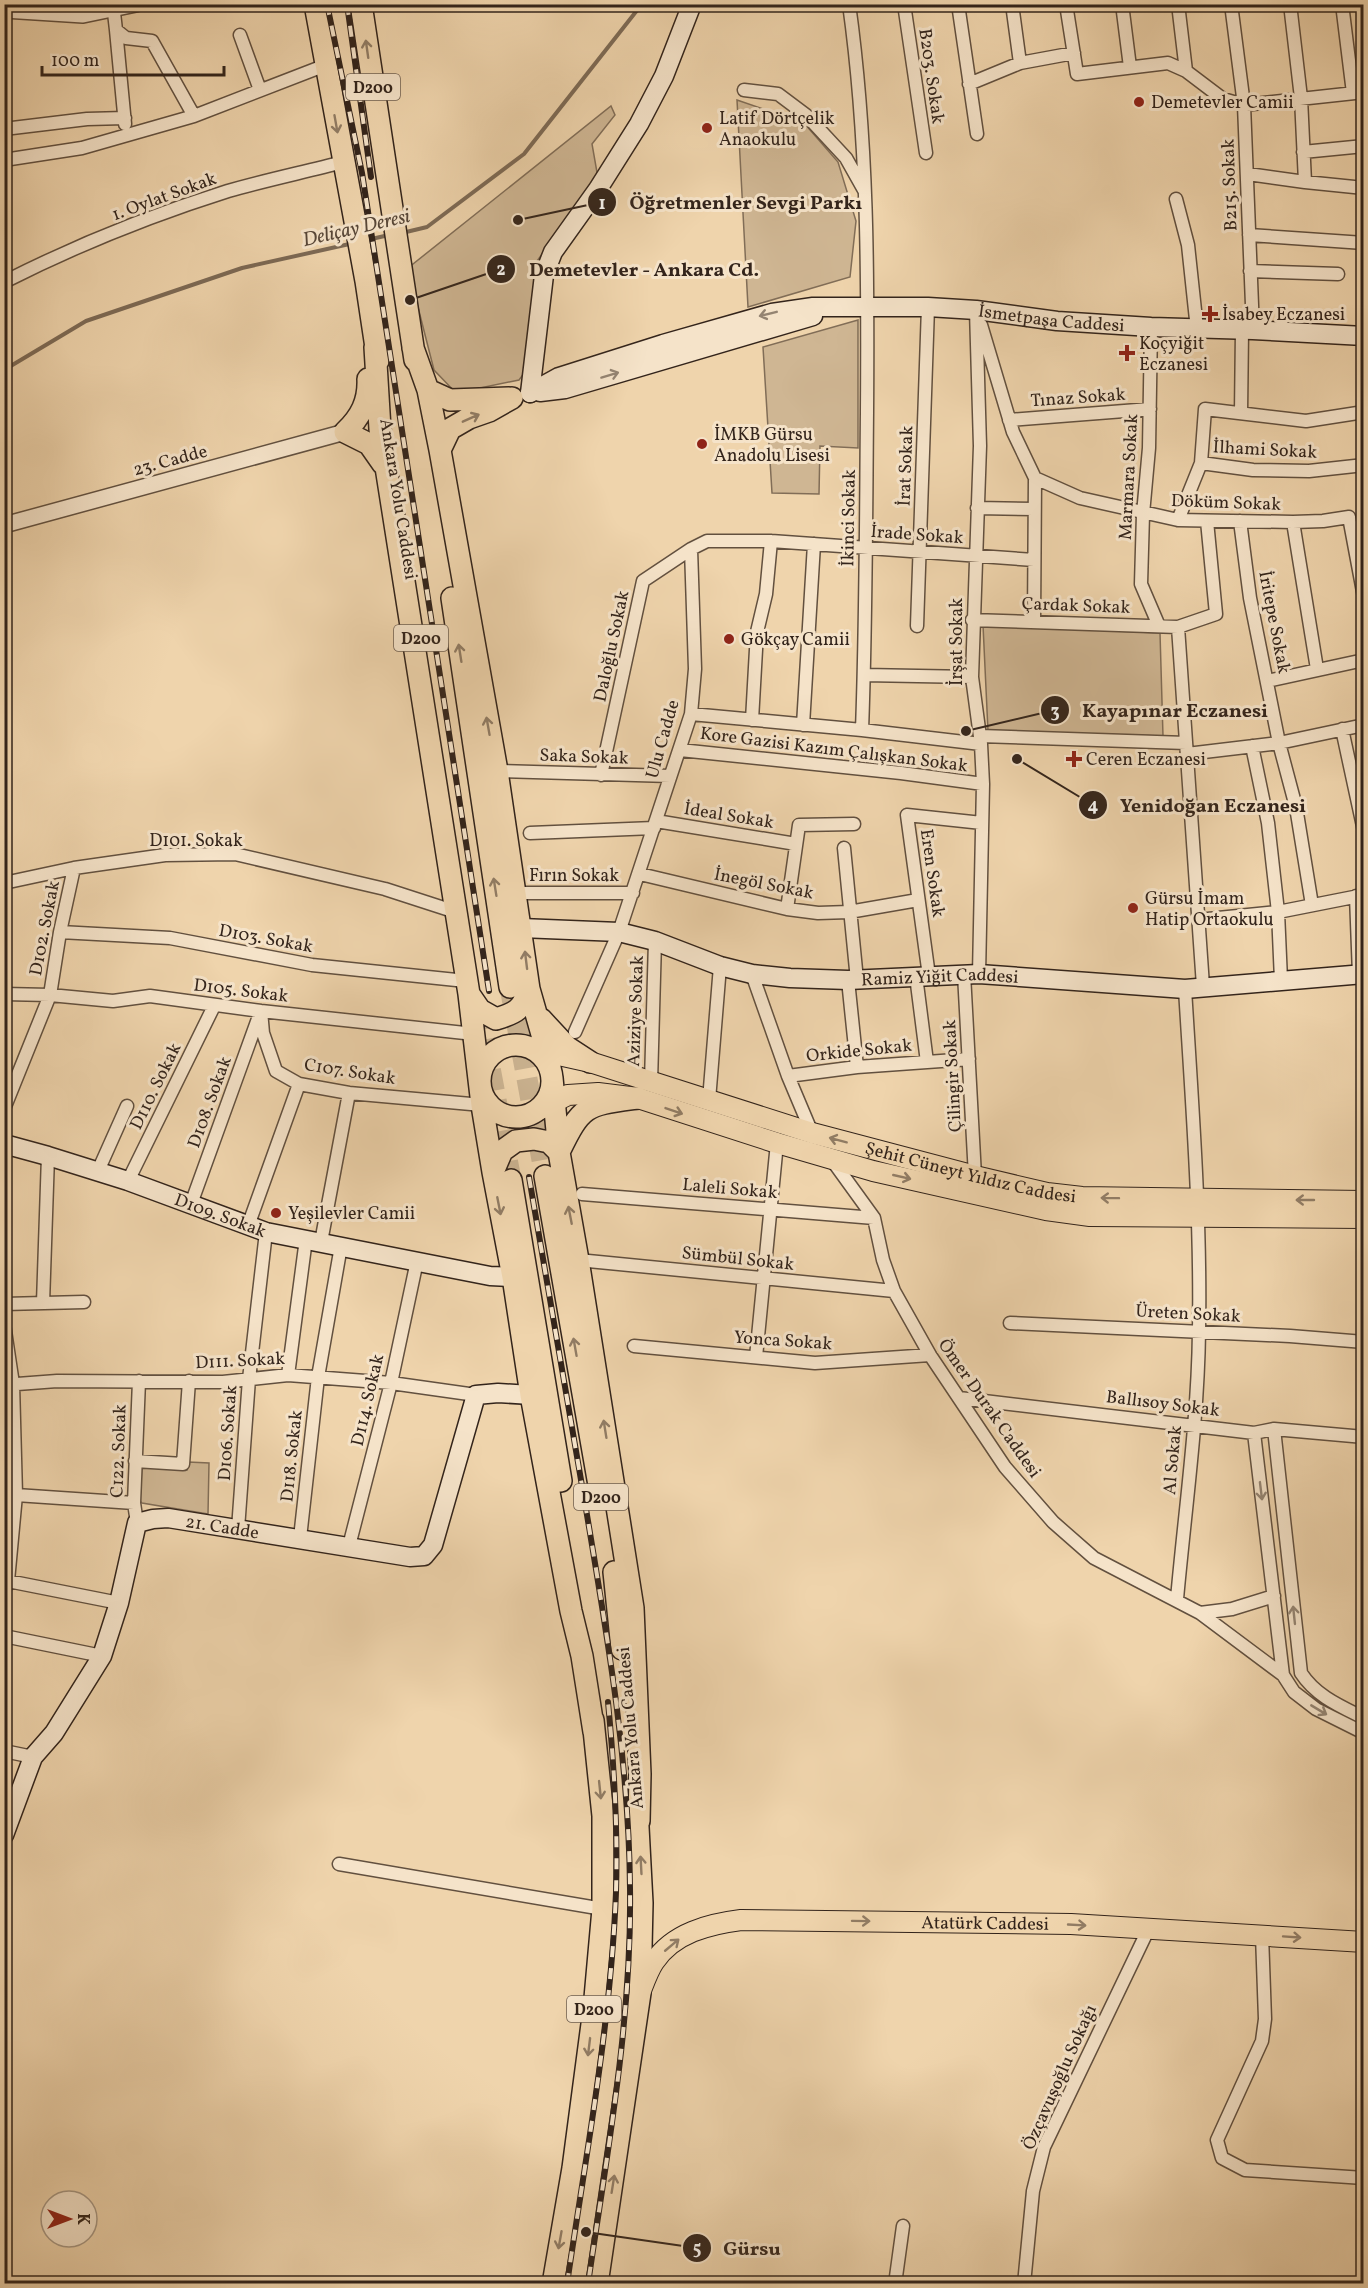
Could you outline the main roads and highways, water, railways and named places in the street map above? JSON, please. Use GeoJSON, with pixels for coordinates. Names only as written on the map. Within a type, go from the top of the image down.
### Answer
{"type":"FeatureCollection","features":[{"type":"Feature","properties":{"kind":"highway","name":"Ankara Yolu Caddesi"},"geometry":{"type":"LineString","coordinates":[[315,4],[367,286],[470,990]]}},
{"type":"Feature","properties":{"kind":"highway","name":"Ankara Yolu Caddesi"},"geometry":{"type":"LineString","coordinates":[[361,4],[384,170],[520,988]]}},
{"type":"Feature","properties":{"kind":"highway"},"geometry":{"type":"LineString","coordinates":[[367,286],[363,334],[369,381],[367,399],[362,412],[345,432],[369,444],[378,454],[387,471]]}},
{"type":"Feature","properties":{"kind":"highway"},"geometry":{"type":"LineString","coordinates":[[375,347],[380,429],[470,990],[481,1095],[502,1176]]}},
{"type":"Feature","properties":{"kind":"highway"},"geometry":{"type":"LineString","coordinates":[[413,348],[428,390],[440,450],[522,928],[520,988],[524,1004],[512,1014],[495,1019],[480,1010],[470,990]]}},
{"type":"Feature","properties":{"kind":"highway"},"geometry":{"type":"LineString","coordinates":[[428,390],[450,400],[521,396]]}},
{"type":"Feature","properties":{"kind":"highway"},"geometry":{"type":"LineString","coordinates":[[440,450],[450,429],[469,418],[521,396]]}},
{"type":"Feature","properties":{"kind":"highway"},"geometry":{"type":"LineString","coordinates":[[520,988],[536,1012],[567,1047],[590,1062]]}},
{"type":"Feature","properties":{"kind":"highway"},"geometry":{"type":"LineString","coordinates":[[536,1012],[542,1052],[550,1067],[552,1078],[546,1106],[559,1152],[578,1260],[633,1608],[639,1821]]}},
{"type":"Feature","properties":{"kind":"highway"},"geometry":{"type":"LineString","coordinates":[[542,1052],[516,1044],[496,1050],[483,1066],[481,1095],[497,1113],[518,1118],[529,1116],[546,1106]]}},
{"type":"Feature","properties":{"kind":"highway"},"geometry":{"type":"LineString","coordinates":[[559,1152],[577,1117],[599,1103],[644,1090]]}},
{"type":"Feature","properties":{"kind":"highway"},"geometry":{"type":"LineString","coordinates":[[559,1152],[549,1142],[534,1139],[516,1141],[502,1151],[502,1176],[513,1277],[531,1395],[571,1611],[582,1656],[594,1732]]}},
{"type":"Feature","properties":{"kind":"highway","name":"Ankara Yolu Caddesi"},"geometry":{"type":"LineString","coordinates":[[502,1176],[583,1614],[603,1816],[603,1909],[594,2009],[573,2168],[553,2283]]}},
{"type":"Feature","properties":{"kind":"highway","name":"Ankara Yolu Caddesi"},"geometry":{"type":"LineString","coordinates":[[545,1176],[613,1564],[639,1821],[642,1902],[640,1993],[597,2283]]}},
{"type":"Feature","properties":{"kind":"main road"},"geometry":{"type":"LineString","coordinates":[[618,159],[684,4]]}},
{"type":"Feature","properties":{"kind":"main road"},"geometry":{"type":"LineString","coordinates":[[521,396],[544,275],[553,252],[618,159],[639,124],[664,76],[692,4]]}},
{"type":"Feature","properties":{"kind":"main road","name":"İsmetpaşa Caddesi"},"geometry":{"type":"LineString","coordinates":[[521,396],[559,378],[665,351],[772,313],[813,307],[928,307],[976,310],[1057,321],[1364,336]]}},
{"type":"Feature","properties":{"kind":"main road","name":"Ramiz Yiğit Caddesi"},"geometry":{"type":"LineString","coordinates":[[522,928],[619,932],[655,941],[720,966],[752,974],[853,980],[971,974],[1194,988],[1361,974]]}},
{"type":"Feature","properties":{"kind":"main road","name":"Şehit Cüneyt Yıldız Caddesi"},"geometry":{"type":"LineString","coordinates":[[542,1052],[590,1062],[644,1090],[709,1100],[812,1133],[1047,1193],[1198,1208],[1364,1218]]}},
{"type":"Feature","properties":{"kind":"main road"},"geometry":{"type":"LineString","coordinates":[[546,1106],[568,1095],[644,1090],[777,1143],[873,1170],[1046,1210],[1090,1216],[1198,1208]]}},
{"type":"Feature","properties":{"kind":"main road","name":"D109. Sokak"},"geometry":{"type":"LineString","coordinates":[[4,1144],[98,1171],[266,1232],[490,1276],[513,1277]]}},
{"type":"Feature","properties":{"kind":"main road","name":"Şehit Cüneyt Yıldız Caddesi"},"geometry":{"type":"LineString","coordinates":[[1198,1208],[1364,1201]]}},
{"type":"Feature","properties":{"kind":"main road","name":"21. Cadde"},"geometry":{"type":"LineString","coordinates":[[4,1834],[33,1757],[54,1733],[102,1656],[119,1603],[137,1523],[168,1518],[410,1557],[424,1556],[433,1545],[476,1395],[498,1393],[531,1395]]}},
{"type":"Feature","properties":{"kind":"main road","name":"Atatürk Caddesi"},"geometry":{"type":"LineString","coordinates":[[640,1993],[654,1962],[675,1941],[709,1924],[741,1920],[1071,1924],[1364,1942]]}},
{"type":"Feature","properties":{"kind":"waterway","name":"Deliçay Deresi"},"geometry":{"type":"LineString","coordinates":[[402,233],[427,227],[524,154],[642,4]]}},
{"type":"Feature","properties":{"kind":"waterway","name":"Deliçay Deresi"},"geometry":{"type":"LineString","coordinates":[[367,240],[389,235]]}},
{"type":"Feature","properties":{"kind":"waterway","name":"Deliçay Deresi"},"geometry":{"type":"LineString","coordinates":[[4,370],[86,321],[242,268],[354,243]]}},
{"type":"Feature","properties":{"kind":"tunnel"},"geometry":{"type":"LineString","coordinates":[[510,987],[545,1176]]}},
{"type":"Feature","properties":{"kind":"tunnel"},"geometry":{"type":"LineString","coordinates":[[479,1009],[511,1180]]}},
{"type":"Feature","properties":{"kind":"railway"},"geometry":{"type":"LineString","coordinates":[[327,4],[362,173],[489,991]]}},
{"type":"Feature","properties":{"kind":"railway"},"geometry":{"type":"LineString","coordinates":[[347,4],[371,177]]}},
{"type":"Feature","properties":{"kind":"railway"},"geometry":{"type":"LineString","coordinates":[[529,1177],[609,1651],[626,1792],[629,1840],[630,1938],[623,2037],[588,2284]]}},
{"type":"Feature","properties":{"kind":"railway"},"geometry":{"type":"LineString","coordinates":[[567,2284],[597,2088],[613,1941],[616,1820],[608,1702]]}},
{"type":"Feature","properties":{"kind":"place","name":"Demetevler Camii"},"geometry":{"type":"Point","coordinates":[1139,102]}},
{"type":"Feature","properties":{"kind":"place","name":"Latif Dörtçelik Anaokulu"},"geometry":{"type":"Point","coordinates":[707,128]}},
{"type":"Feature","properties":{"kind":"place","name":"Öğretmenler Sevgi Parkı"},"geometry":{"type":"Point","coordinates":[518,220]}},
{"type":"Feature","properties":{"kind":"place","name":"Demetevler - Ankara Cd."},"geometry":{"type":"Point","coordinates":[410,300]}},
{"type":"Feature","properties":{"kind":"place","name":"İsabey Eczanesi"},"geometry":{"type":"Point","coordinates":[1210,314]}},
{"type":"Feature","properties":{"kind":"place","name":"Koçyiğit Eczanesi"},"geometry":{"type":"Point","coordinates":[1127,353]}},
{"type":"Feature","properties":{"kind":"place","name":"İMKB Gürsu Anadolu Lisesi"},"geometry":{"type":"Point","coordinates":[702,444]}},
{"type":"Feature","properties":{"kind":"place","name":"Gökçay Camii"},"geometry":{"type":"Point","coordinates":[729,639]}},
{"type":"Feature","properties":{"kind":"place","name":"Kayapınar Eczanesi"},"geometry":{"type":"Point","coordinates":[966,731]}},
{"type":"Feature","properties":{"kind":"place","name":"Yenidoğan Eczanesi"},"geometry":{"type":"Point","coordinates":[1017,759]}},
{"type":"Feature","properties":{"kind":"place","name":"Ceren Eczanesi"},"geometry":{"type":"Point","coordinates":[1074,759]}},
{"type":"Feature","properties":{"kind":"place","name":"Gürsu İmam Hatip Ortaokulu"},"geometry":{"type":"Point","coordinates":[1133,908]}},
{"type":"Feature","properties":{"kind":"place","name":"Yeşilevler Camii"},"geometry":{"type":"Point","coordinates":[276,1213]}},
{"type":"Feature","properties":{"kind":"place","name":"Gürsu"},"geometry":{"type":"Point","coordinates":[586,2232]}}]}
